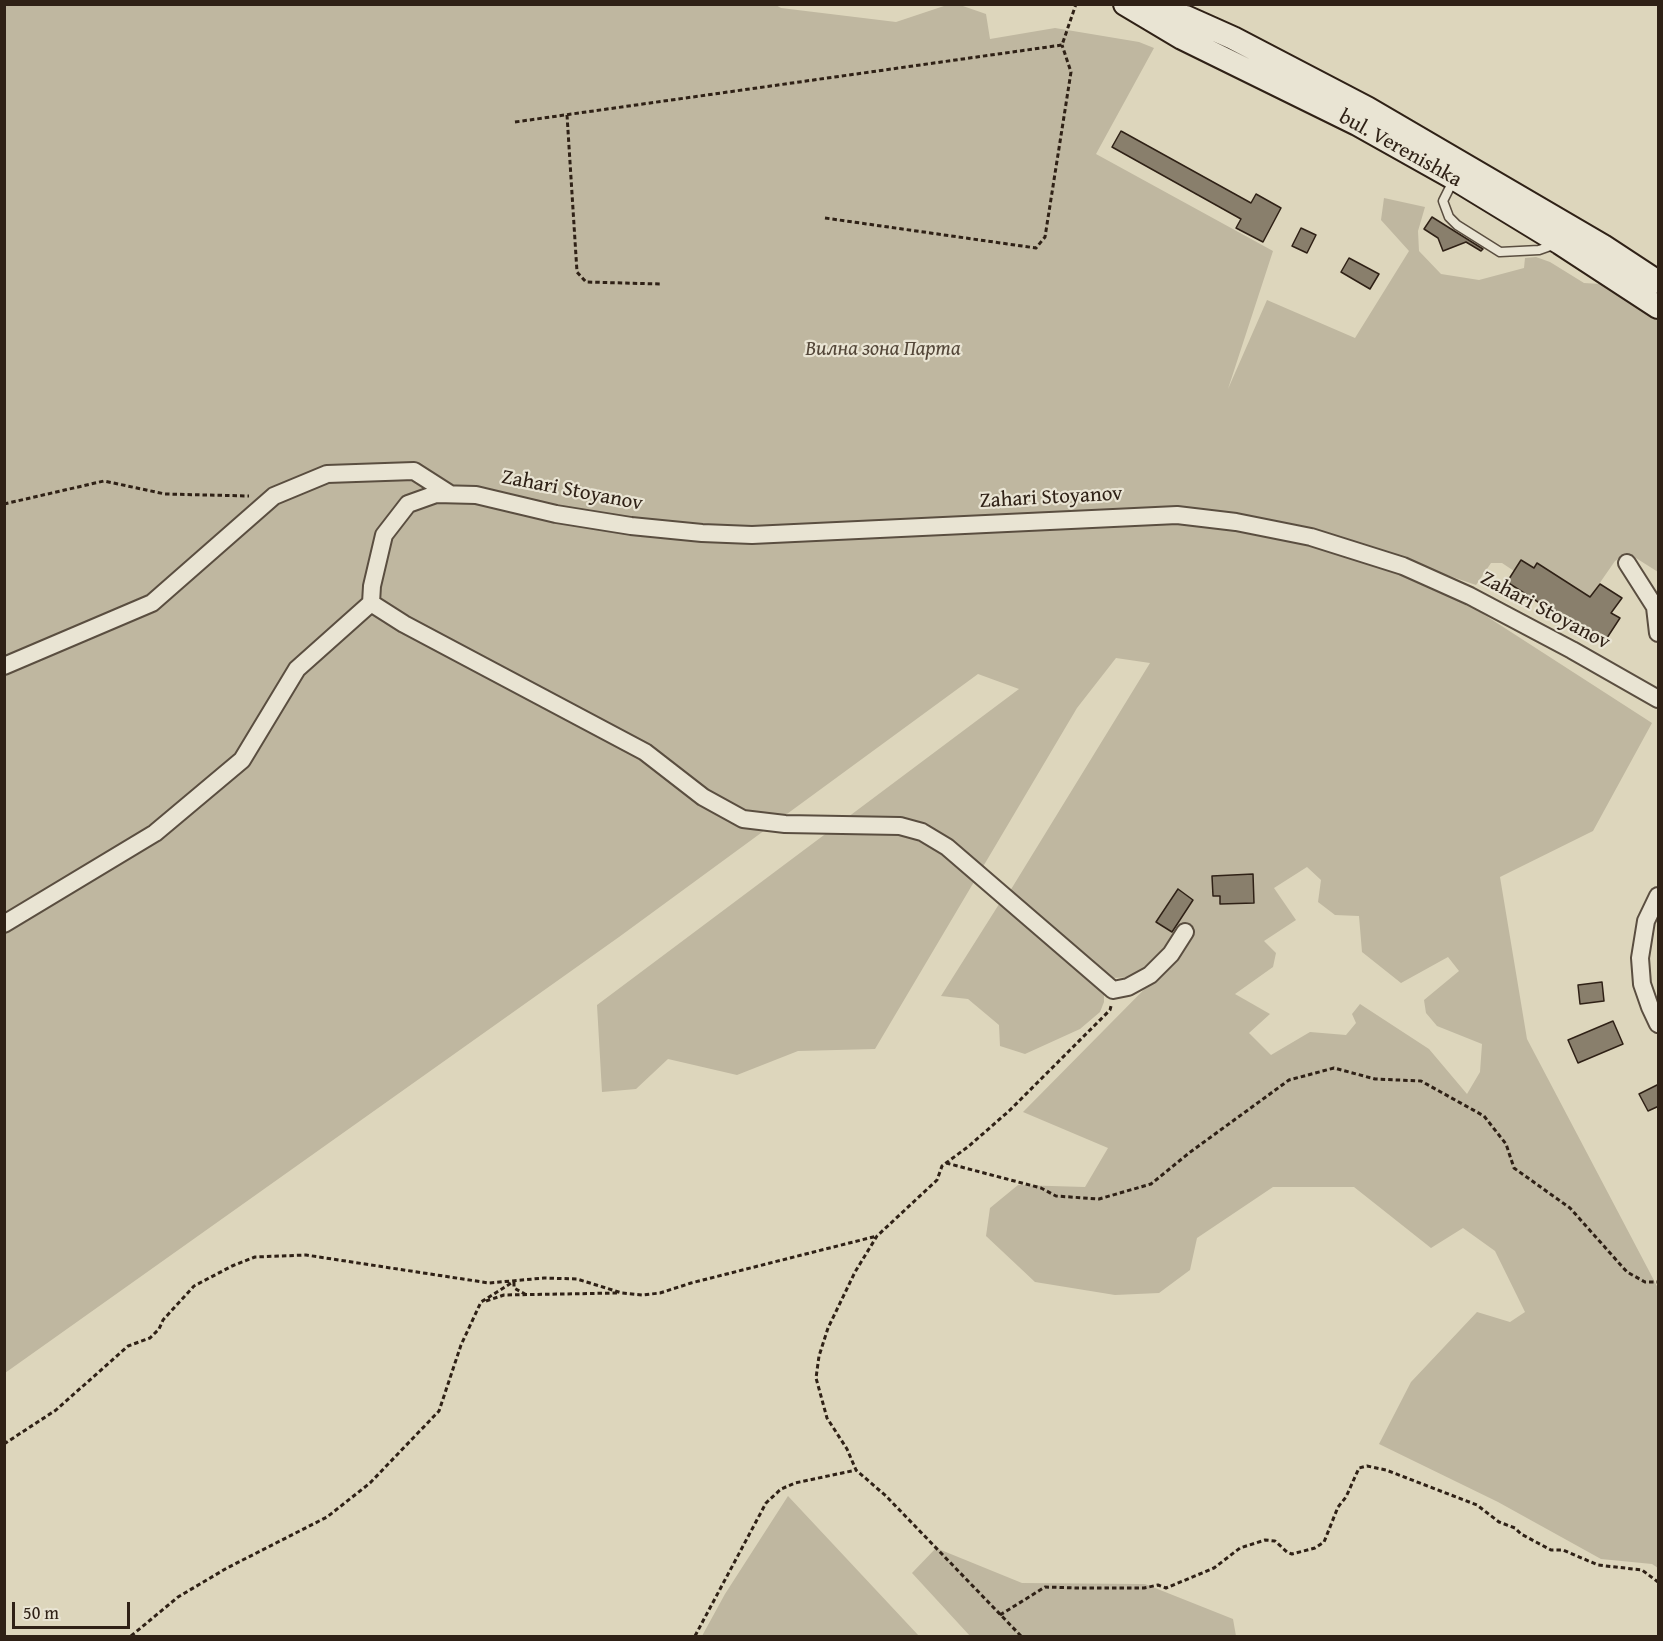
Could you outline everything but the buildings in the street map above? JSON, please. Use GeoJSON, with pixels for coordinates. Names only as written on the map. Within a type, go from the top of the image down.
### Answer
{"type":"FeatureCollection","features":[{"type":"Feature","properties":{"kind":"main road","name":"bul. Verenishka"},"geometry":{"type":"LineString","coordinates":[[1129,6],[1184,11],[1233,38],[1566,235],[1659,307]]}},
{"type":"Feature","properties":{"kind":"main road","name":"bul. Verenishka"},"geometry":{"type":"LineString","coordinates":[[1129,6],[1182,38],[1362,116],[1455,179],[1659,282]]}},
{"type":"Feature","properties":{"kind":"street"},"geometry":{"type":"LineString","coordinates":[[4,666],[152,603],[274,496],[327,474],[414,471],[451,494]]}},
{"type":"Feature","properties":{"kind":"street","name":"Zahari Stoyanov"},"geometry":{"type":"LineString","coordinates":[[371,603],[372,586],[384,535],[408,504],[436,494],[476,495],[556,514],[631,526],[752,535],[1177,515],[1236,522],[1311,537],[1402,566],[1470,596],[1659,699]]}},
{"type":"Feature","properties":{"kind":"street"},"geometry":{"type":"LineString","coordinates":[[1627,563],[1655,607],[1659,633]]}},
{"type":"Feature","properties":{"kind":"street"},"geometry":{"type":"LineString","coordinates":[[4,924],[155,833],[242,760],[297,669],[371,603],[404,624],[645,752],[703,797],[743,819],[785,824],[900,826],[922,832],[947,847],[1113,990],[1128,987],[1150,975],[1171,954],[1185,932]]}},
{"type":"Feature","properties":{"kind":"street"},"geometry":{"type":"LineString","coordinates":[[1659,896],[1646,921],[1640,958],[1642,984],[1659,1024]]}},
{"type":"Feature","properties":{"kind":"lane"},"geometry":{"type":"LineString","coordinates":[[1455,179],[1443,201],[1449,217],[1457,225],[1500,252],[1539,250],[1566,235]]}},
{"type":"Feature","properties":{"kind":"path"},"geometry":{"type":"LineString","coordinates":[[825,218],[1036,248],[1045,237],[1071,72],[1062,45],[1076,4]]}},
{"type":"Feature","properties":{"kind":"path"},"geometry":{"type":"LineString","coordinates":[[515,122],[1062,45]]}},
{"type":"Feature","properties":{"kind":"path"},"geometry":{"type":"LineString","coordinates":[[567,115],[577,272],[586,282],[660,284]]}},
{"type":"Feature","properties":{"kind":"path"},"geometry":{"type":"LineString","coordinates":[[4,504],[104,481],[165,494],[274,496]]}},
{"type":"Feature","properties":{"kind":"path"},"geometry":{"type":"LineString","coordinates":[[1020,1636],[886,1496],[856,1470],[847,1449],[827,1418],[816,1378],[819,1356],[828,1328],[855,1272],[877,1236],[937,1180],[942,1166],[1009,1111],[1110,1010],[1113,990]]}},
{"type":"Feature","properties":{"kind":"path"},"geometry":{"type":"LineString","coordinates":[[946,1163],[1041,1188],[1056,1196],[1099,1199],[1151,1184],[1189,1153],[1289,1080],[1334,1068],[1375,1079],[1421,1081],[1484,1116],[1506,1143],[1514,1168],[1570,1208],[1627,1272],[1645,1281],[1659,1282]]}},
{"type":"Feature","properties":{"kind":"path"},"geometry":{"type":"LineString","coordinates":[[481,1302],[504,1295],[660,1293],[877,1236]]}},
{"type":"Feature","properties":{"kind":"path"},"geometry":{"type":"LineString","coordinates":[[4,1444],[56,1410],[128,1346],[150,1338],[194,1286],[255,1257],[306,1255],[462,1280],[489,1282],[544,1278],[577,1279],[622,1293]]}},
{"type":"Feature","properties":{"kind":"path"},"geometry":{"type":"LineString","coordinates":[[514,1281],[514,1288],[527,1296]]}},
{"type":"Feature","properties":{"kind":"path"},"geometry":{"type":"LineString","coordinates":[[131,1636],[178,1597],[227,1568],[327,1517],[370,1483],[439,1411],[461,1345],[481,1302],[514,1281]]}},
{"type":"Feature","properties":{"kind":"path"},"geometry":{"type":"LineString","coordinates":[[1000,1615],[1045,1587],[1144,1588],[1158,1584],[1166,1588],[1214,1568],[1240,1548],[1265,1540],[1275,1541],[1292,1554],[1315,1548],[1324,1542],[1338,1507],[1346,1497],[1359,1468],[1367,1466],[1386,1470],[1477,1505],[1499,1522],[1515,1528],[1521,1534],[1551,1550],[1563,1550],[1598,1565],[1642,1570],[1659,1582]]}},
{"type":"Feature","properties":{"kind":"path"},"geometry":{"type":"LineString","coordinates":[[695,1636],[766,1503],[781,1489],[795,1483],[856,1470]]}},
{"type":"Feature","properties":{"kind":"green space","name":"Вилна зона Парта"},"geometry":{"type":"Polygon","coordinates":[[[774,4],[781,8],[896,22],[947,5],[960,5],[986,14],[990,39],[1055,28],[1139,42],[1154,48],[1096,154],[1273,251],[1228,389],[1267,300],[1355,338],[1409,251],[1381,220],[1384,198],[1425,207],[1418,231],[1419,251],[1441,274],[1479,280],[1524,268],[1525,258],[1536,257],[1550,262],[1584,283],[1600,284],[1658,321],[1658,572],[1628,553],[1615,561],[1590,597],[1521,560],[1514,571],[1502,563],[1491,563],[1476,585],[1341,539],[1466,603],[1652,723],[1593,831],[1500,877],[1527,1039],[1658,1288],[1658,1568],[1652,1564],[1601,1559],[1498,1502],[1379,1444],[1411,1382],[1477,1312],[1510,1322],[1525,1312],[1495,1251],[1463,1228],[1431,1248],[1354,1187],[1273,1187],[1197,1238],[1190,1270],[1159,1293],[1115,1295],[1035,1282],[986,1236],[990,1208],[1018,1185],[1085,1187],[1108,1148],[1023,1112],[1188,945],[1174,935],[1155,960],[1132,977],[1113,978],[1095,966],[1010,891],[1150,663],[1116,658],[1077,708],[875,1049],[798,1051],[737,1075],[668,1059],[636,1089],[602,1092],[597,1005],[1019,689],[978,674],[619,937],[5,1373],[5,5],[774,4]],[[1307,867],[1274,888],[1296,920],[1264,941],[1276,953],[1273,967],[1235,994],[1270,1014],[1249,1033],[1271,1055],[1310,1032],[1346,1035],[1356,1023],[1352,1014],[1360,1004],[1429,1049],[1467,1094],[1480,1072],[1482,1044],[1437,1026],[1426,1013],[1424,1000],[1459,971],[1448,957],[1401,983],[1362,952],[1359,916],[1335,915],[1318,902],[1321,880],[1307,867]]]}},
{"type":"Feature","properties":{"kind":"green space"},"geometry":{"type":"Polygon","coordinates":[[[1001,901],[1104,991],[1104,1002],[1100,1012],[1080,1029],[1025,1054],[1000,1046],[999,1025],[968,999],[941,996],[1001,901]]]}},
{"type":"Feature","properties":{"kind":"green space"},"geometry":{"type":"Polygon","coordinates":[[[788,1496],[919,1636],[702,1636],[725,1594],[788,1496]]]}},
{"type":"Feature","properties":{"kind":"green space"},"geometry":{"type":"Polygon","coordinates":[[[936,1548],[1022,1583],[1145,1584],[1233,1619],[1236,1636],[970,1636],[912,1573],[936,1548]]]}}]}
